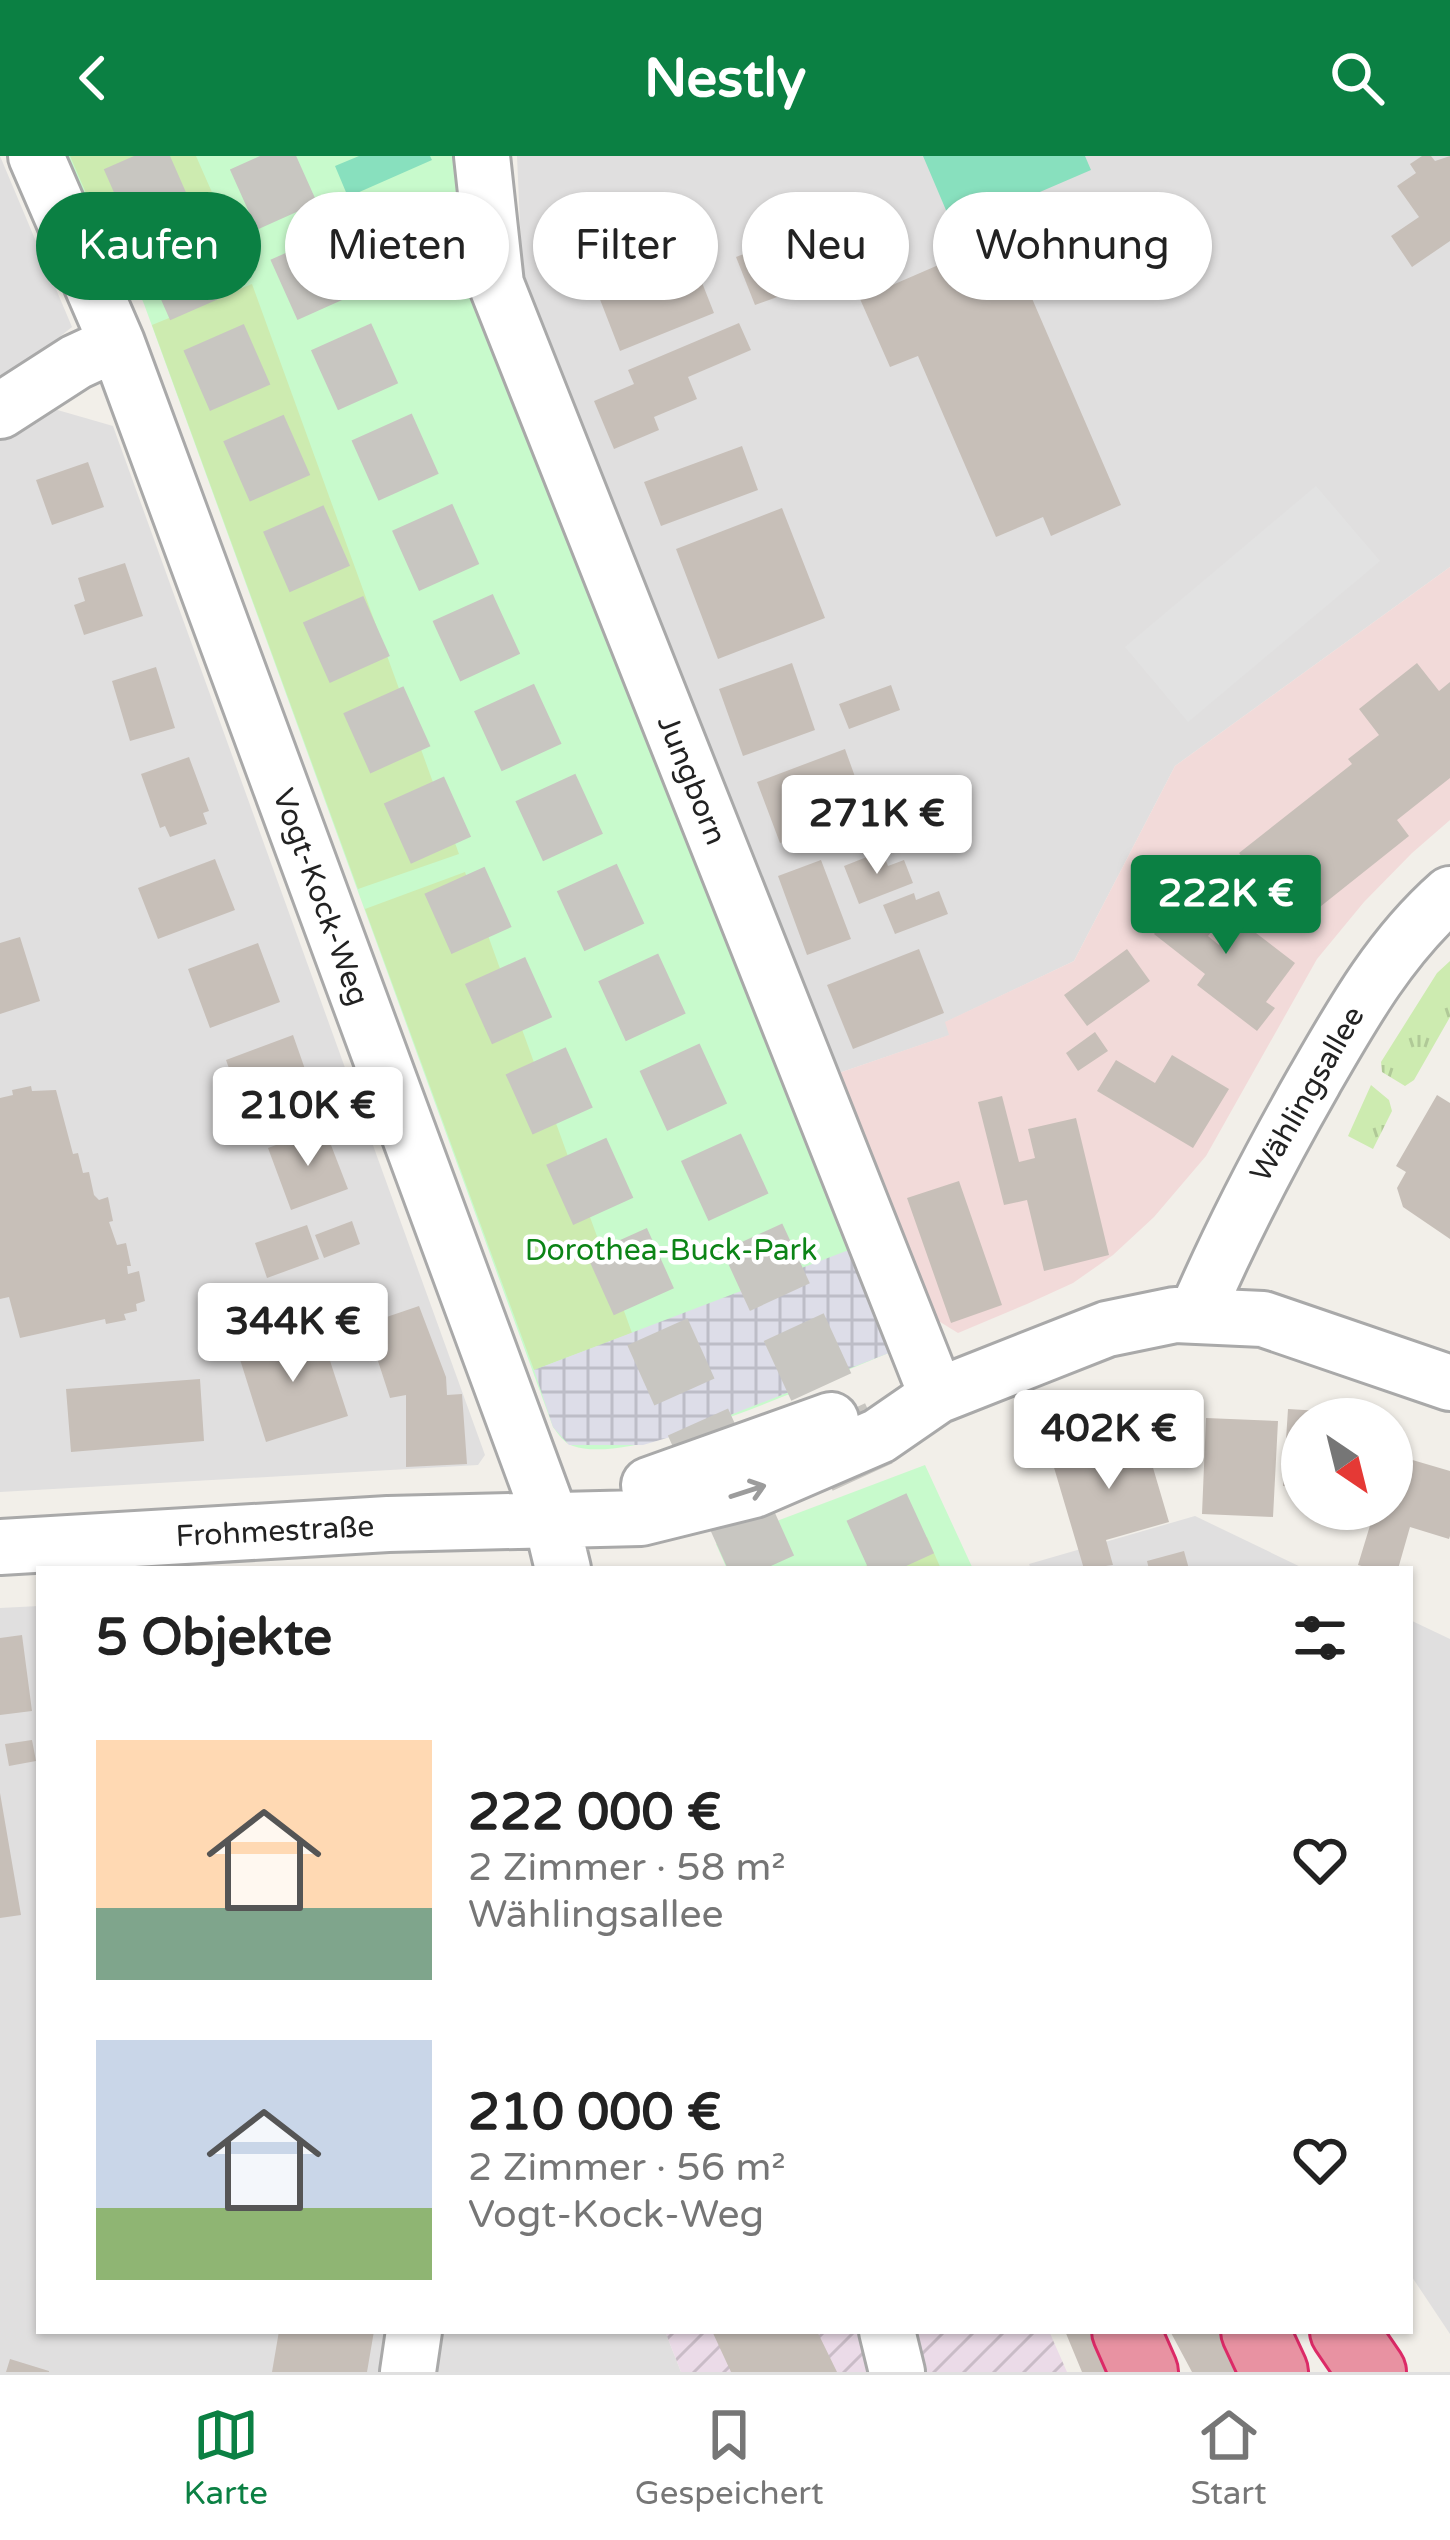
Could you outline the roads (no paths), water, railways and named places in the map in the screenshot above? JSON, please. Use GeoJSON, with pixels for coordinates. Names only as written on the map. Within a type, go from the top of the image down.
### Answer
{"type":"FeatureCollection","features":[{"type":"Feature","properties":{"kind":"highway"},"geometry":{"type":"LineString","coordinates":[[1127,2334],[1144,2372]]}},
{"type":"Feature","properties":{"kind":"highway"},"geometry":{"type":"LineString","coordinates":[[1256,2334],[1274,2372]]}},
{"type":"Feature","properties":{"kind":"highway"},"geometry":{"type":"LineString","coordinates":[[1346,2334],[1372,2372]]}},
{"type":"Feature","properties":{"kind":"street","name":"Vogt-Kock-Weg"},"geometry":{"type":"LineString","coordinates":[[37,156],[117,343],[557,1544]]}},
{"type":"Feature","properties":{"kind":"street","name":"Jungborn"},"geometry":{"type":"LineString","coordinates":[[482,156],[496,284],[937,1396]]}},
{"type":"Feature","properties":{"kind":"street"},"geometry":{"type":"LineString","coordinates":[[0,411],[76,362],[117,343]]}},
{"type":"Feature","properties":{"kind":"street","name":"Wählingsallee"},"geometry":{"type":"LineString","coordinates":[[1196,1314],[1248,1196],[1370,984],[1412,930],[1450,894]]}},
{"type":"Feature","properties":{"kind":"street","name":"Frohmestraße"},"geometry":{"type":"LineString","coordinates":[[0,1547],[388,1524],[557,1544],[880,1402],[937,1396],[1108,1329],[1153,1318],[1242,1316],[1285,1325],[1450,1383]]}},
{"type":"Feature","properties":{"kind":"street"},"geometry":{"type":"LineString","coordinates":[[408,2372],[414,2334]]}},
{"type":"Feature","properties":{"kind":"street"},"geometry":{"type":"LineString","coordinates":[[888,2334],[897,2372]]}},
{"type":"Feature","properties":{"kind":"tunnel"},"geometry":{"type":"LineString","coordinates":[[134,156],[763,1566]]}},
{"type":"Feature","properties":{"kind":"tunnel"},"geometry":{"type":"LineString","coordinates":[[260,156],[904,1566]]}},
{"type":"Feature","properties":{"kind":"park label","name":"Dorothea-Buck-Park"},"geometry":{"type":"Point","coordinates":[671,1250]}}]}
